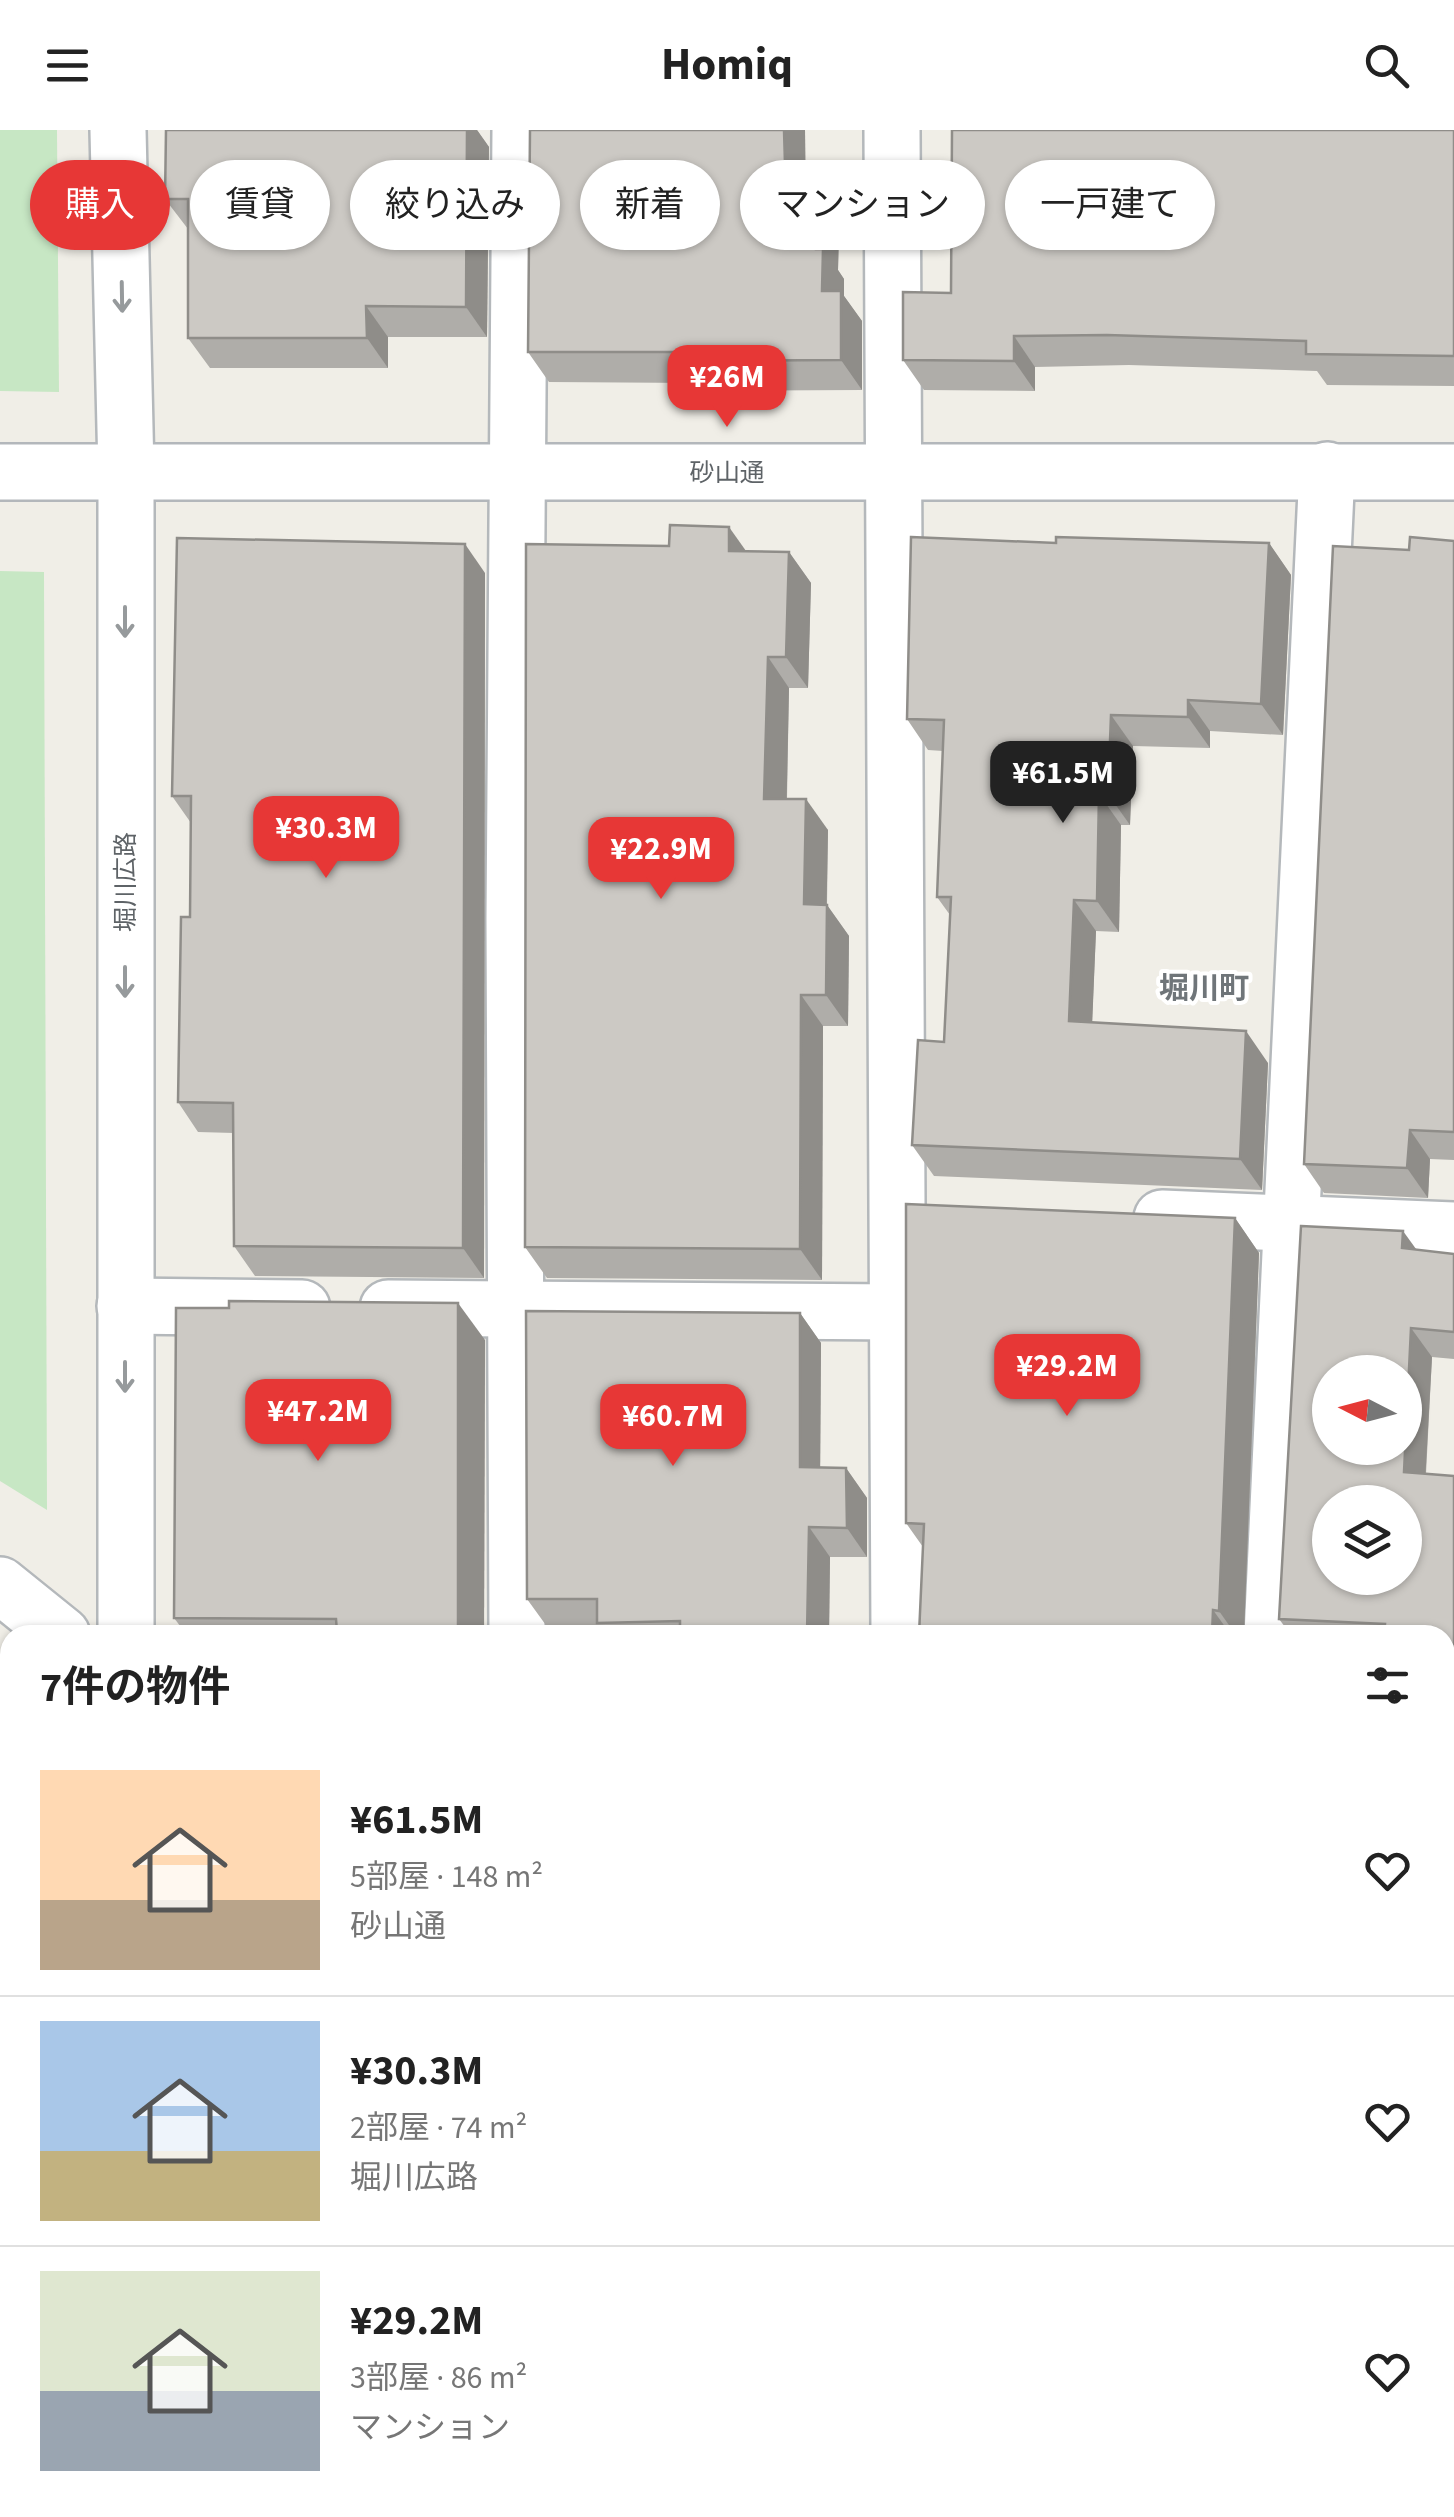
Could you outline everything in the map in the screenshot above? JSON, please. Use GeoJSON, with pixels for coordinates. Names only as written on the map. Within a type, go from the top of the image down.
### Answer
{"type":"FeatureCollection","features":[{"type":"Feature","properties":{"kind":"street","name":"堀川広路"},"geometry":{"type":"LineString","coordinates":[[118,130],[126,470],[126,1625]]}},
{"type":"Feature","properties":{"kind":"street"},"geometry":{"type":"LineString","coordinates":[[517,1625],[514,918],[521,473],[520,130]]}},
{"type":"Feature","properties":{"kind":"street"},"geometry":{"type":"LineString","coordinates":[[892,130],[893,472],[920,1207],[898,1312],[899,1625]]}},
{"type":"Feature","properties":{"kind":"street"},"geometry":{"type":"LineString","coordinates":[[1272,1625],[1288,1223],[1327,470]]}},
{"type":"Feature","properties":{"kind":"street","name":"砂山通"},"geometry":{"type":"LineString","coordinates":[[0,472],[1454,472]]}},
{"type":"Feature","properties":{"kind":"street"},"geometry":{"type":"LineString","coordinates":[[1114,1216],[1454,1230]]}},
{"type":"Feature","properties":{"kind":"street"},"geometry":{"type":"LineString","coordinates":[[125,1306],[898,1312]]}},
{"type":"Feature","properties":{"kind":"street"},"geometry":{"type":"LineString","coordinates":[[0,1585],[50,1625]]}},
{"type":"Feature","properties":{"kind":"green space"},"geometry":{"type":"Polygon","coordinates":[[[0,130],[57,130],[57,160],[30,160],[30,250],[58,250],[59,392],[0,391],[0,130]]]}},
{"type":"Feature","properties":{"kind":"green space"},"geometry":{"type":"Polygon","coordinates":[[[0,571],[44,572],[47,1510],[0,1481],[0,571]]]}},
{"type":"Feature","properties":{"kind":"building"},"geometry":{"type":"Polygon","coordinates":[[[166,130],[467,130],[467,160],[350,160],[350,250],[466,250],[466,307],[366,306],[367,338],[188,338],[188,199],[170,199],[170,160],[166,160],[166,130]]]}},
{"type":"Feature","properties":{"kind":"building"},"geometry":{"type":"Polygon","coordinates":[[[530,130],[784,130],[785,160],[740,160],[740,250],[823,250],[822,291],[841,291],[841,360],[680,361],[680,352],[528,352],[529,250],[560,250],[560,160],[530,160],[530,130]]]}},
{"type":"Feature","properties":{"kind":"building"},"geometry":{"type":"Polygon","coordinates":[[[952,130],[1454,130],[1454,356],[1306,354],[1306,341],[1107,335],[1014,336],[1014,361],[903,360],[903,292],[951,293],[951,250],[985,250],[985,160],[952,160],[952,130]]]}},
{"type":"Feature","properties":{"kind":"building"},"geometry":{"type":"Polygon","coordinates":[[[670,525],[729,527],[729,551],[789,552],[786,657],[768,657],[764,799],[806,799],[804,904],[827,905],[826,995],[801,995],[800,1249],[525,1247],[526,544],[669,546],[670,525]]]}},
{"type":"Feature","properties":{"kind":"building"},"geometry":{"type":"Polygon","coordinates":[[[911,537],[1056,543],[1056,537],[1269,543],[1261,704],[1188,700],[1188,717],[1111,715],[1108,794],[1099,794],[1097,901],[1074,900],[1069,1021],[1246,1031],[1240,1159],[912,1145],[918,1040],[944,1042],[951,897],[937,897],[944,720],[907,719],[911,537]]]}},
{"type":"Feature","properties":{"kind":"building"},"geometry":{"type":"Polygon","coordinates":[[[1410,537],[1454,541],[1454,1132],[1410,1130],[1407,1168],[1304,1164],[1333,546],[1409,550],[1410,537]]]}},
{"type":"Feature","properties":{"kind":"building"},"geometry":{"type":"Polygon","coordinates":[[[177,538],[465,544],[463,1248],[234,1246],[233,1103],[178,1102],[181,917],[190,917],[191,796],[172,796],[177,538]]]}},
{"type":"Feature","properties":{"kind":"building"},"geometry":{"type":"Polygon","coordinates":[[[906,1204],[1235,1218],[1219,1611],[1213,1610],[1212,1625],[919,1625],[924,1524],[906,1523],[906,1204]]]}},
{"type":"Feature","properties":{"kind":"building"},"geometry":{"type":"Polygon","coordinates":[[[1301,1226],[1403,1231],[1402,1248],[1454,1254],[1454,1332],[1411,1328],[1410,1355],[1312,1355],[1312,1465],[1404,1465],[1404,1472],[1454,1476],[1454,1625],[1279,1619],[1301,1226]]]}},
{"type":"Feature","properties":{"kind":"building"},"geometry":{"type":"Polygon","coordinates":[[[229,1301],[458,1303],[458,1625],[174,1618],[176,1308],[229,1308],[229,1301]]]}},
{"type":"Feature","properties":{"kind":"building"},"geometry":{"type":"Polygon","coordinates":[[[526,1311],[800,1313],[800,1467],[846,1468],[847,1528],[809,1527],[807,1625],[597,1623],[597,1599],[527,1599],[526,1311]]]}},
{"type":"Feature","properties":{"kind":"district","name":"堀川町"},"geometry":{"type":"Point","coordinates":[1204,988]}}]}
